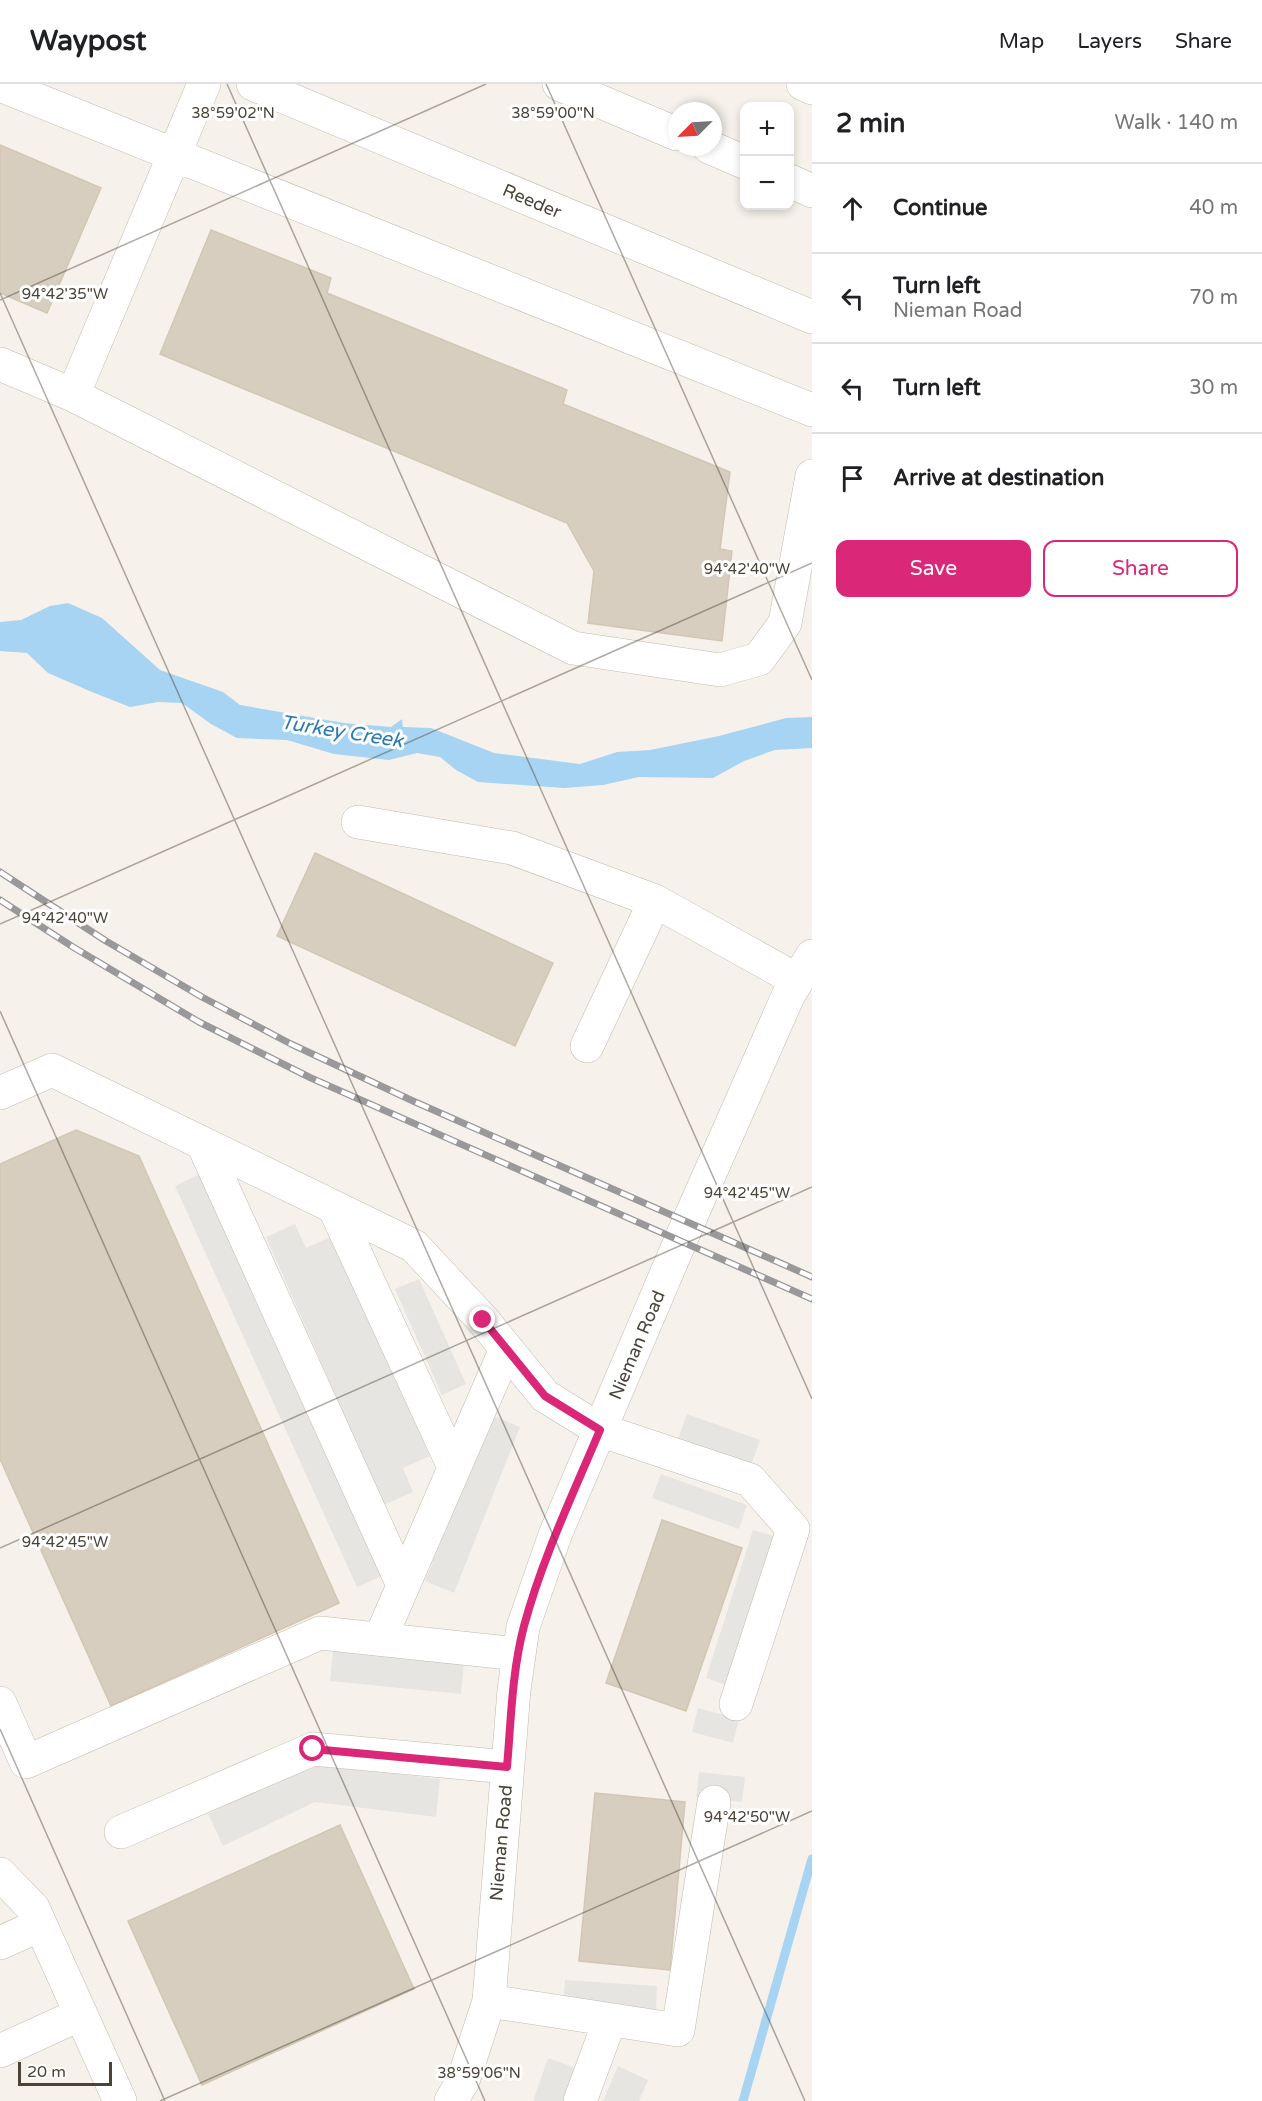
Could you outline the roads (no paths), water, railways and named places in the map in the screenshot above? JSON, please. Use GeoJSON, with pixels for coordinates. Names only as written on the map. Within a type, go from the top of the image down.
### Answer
{"type":"FeatureCollection","features":[{"type":"Feature","properties":{"kind":"street"},"geometry":{"type":"LineString","coordinates":[[74,395],[204,84]]}},
{"type":"Feature","properties":{"kind":"street","name":"Reeder"},"geometry":{"type":"LineString","coordinates":[[253,84],[812,317]]}},
{"type":"Feature","properties":{"kind":"street"},"geometry":{"type":"LineString","coordinates":[[559,84],[668,130]]}},
{"type":"Feature","properties":{"kind":"street"},"geometry":{"type":"LineString","coordinates":[[803,84],[812,88]]}},
{"type":"Feature","properties":{"kind":"street"},"geometry":{"type":"LineString","coordinates":[[0,85],[812,410]]}},
{"type":"Feature","properties":{"kind":"street"},"geometry":{"type":"LineString","coordinates":[[722,153],[740,160]]}},
{"type":"Feature","properties":{"kind":"street"},"geometry":{"type":"LineString","coordinates":[[794,183],[812,190]]}},
{"type":"Feature","properties":{"kind":"street"},"geometry":{"type":"LineString","coordinates":[[0,364],[74,395],[573,648],[720,670],[759,659],[785,623],[812,476]]}},
{"type":"Feature","properties":{"kind":"street"},"geometry":{"type":"LineString","coordinates":[[358,822],[512,848],[655,901],[804,968]]}},
{"type":"Feature","properties":{"kind":"street"},"geometry":{"type":"LineString","coordinates":[[587,1046],[655,901]]}},
{"type":"Feature","properties":{"kind":"street","name":"Nieman Road"},"geometry":{"type":"LineString","coordinates":[[451,2101],[463,2081],[489,2001],[507,1767],[524,1627],[555,1535],[688,1223],[804,968]]}},
{"type":"Feature","properties":{"kind":"street"},"geometry":{"type":"LineString","coordinates":[[0,1093],[52,1071],[414,1246],[506,1348],[545,1396],[600,1430],[750,1480],[793,1528],[735,1704]]}},
{"type":"Feature","properties":{"kind":"street"},"geometry":{"type":"LineString","coordinates":[[203,1144],[403,1585]]}},
{"type":"Feature","properties":{"kind":"street"},"geometry":{"type":"LineString","coordinates":[[334,1207],[454,1467]]}},
{"type":"Feature","properties":{"kind":"street"},"geometry":{"type":"LineString","coordinates":[[380,1639],[506,1348]]}},
{"type":"Feature","properties":{"kind":"street"},"geometry":{"type":"LineString","coordinates":[[0,1703],[26,1762],[320,1633],[519,1654]]}},
{"type":"Feature","properties":{"kind":"street"},"geometry":{"type":"LineString","coordinates":[[121,1832],[313,1749],[507,1767]]}},
{"type":"Feature","properties":{"kind":"street"},"geometry":{"type":"LineString","coordinates":[[489,2001],[678,2031],[714,1802]]}},
{"type":"Feature","properties":{"kind":"street"},"geometry":{"type":"LineString","coordinates":[[0,1874],[33,1908],[118,2101]]}},
{"type":"Feature","properties":{"kind":"street"},"geometry":{"type":"LineString","coordinates":[[0,1942],[40,1925]]}},
{"type":"Feature","properties":{"kind":"street"},"geometry":{"type":"LineString","coordinates":[[0,2051],[81,2014]]}},
{"type":"Feature","properties":{"kind":"street"},"geometry":{"type":"LineString","coordinates":[[580,2101],[610,2020]]}},
{"type":"Feature","properties":{"kind":"water","name":"Turkey Creek"},"geometry":{"type":"Polygon","coordinates":[[[68,603],[102,618],[160,670],[223,692],[240,705],[344,723],[391,727],[402,719],[403,727],[431,728],[494,753],[580,764],[617,752],[650,750],[719,736],[786,718],[812,717],[812,748],[775,750],[744,761],[713,778],[639,777],[603,785],[564,788],[478,782],[456,770],[440,757],[417,753],[389,760],[334,754],[287,740],[237,738],[211,724],[182,703],[158,702],[130,707],[48,673],[27,653],[0,651],[0,622],[21,620],[50,606],[68,603]]]}},
{"type":"Feature","properties":{"kind":"waterway"},"geometry":{"type":"LineString","coordinates":[[743,2101],[812,1859]]}},
{"type":"Feature","properties":{"kind":"railway"},"geometry":{"type":"LineString","coordinates":[[0,872],[106,941],[202,997],[291,1044],[413,1101],[812,1277]]}},
{"type":"Feature","properties":{"kind":"railway"},"geometry":{"type":"LineString","coordinates":[[0,900],[73,947],[199,1022],[311,1078],[812,1299]]}}]}
